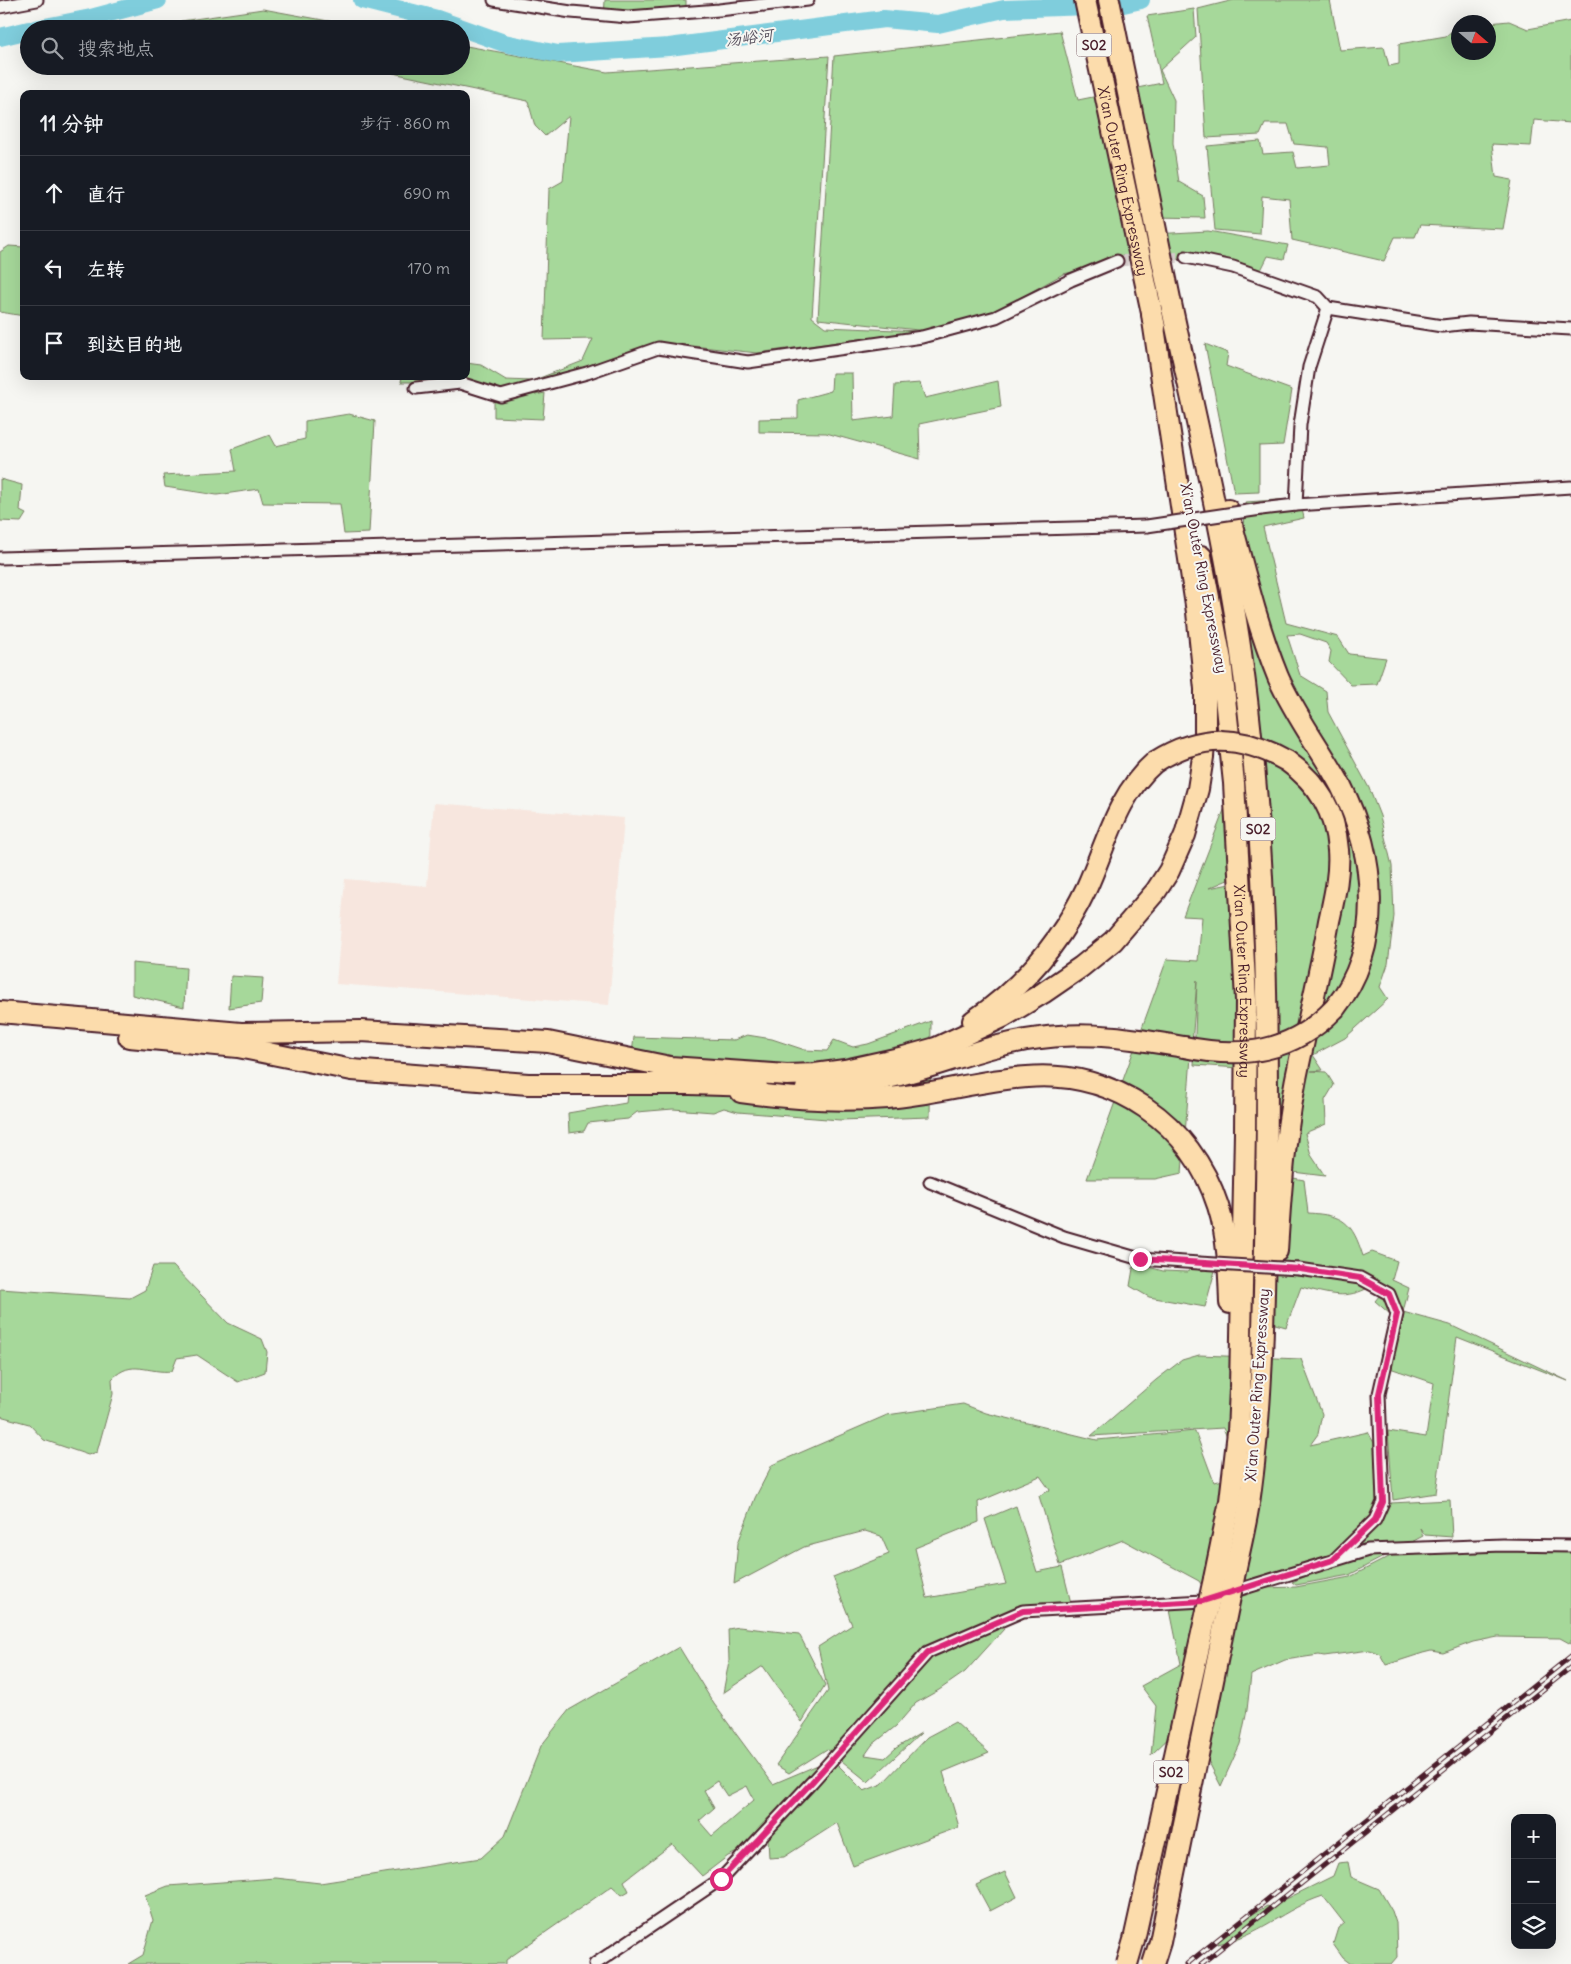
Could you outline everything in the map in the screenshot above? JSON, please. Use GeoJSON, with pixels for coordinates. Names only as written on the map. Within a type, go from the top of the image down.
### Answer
{"type":"FeatureCollection","features":[{"type":"Feature","properties":{"kind":"highway","name":"Xi'an Outer Ring Expressway"},"geometry":{"type":"LineString","coordinates":[[1085,0],[1152,314],[1221,660],[1238,834],[1246,1000],[1246,1132],[1240,1388],[1238,1432],[1228,1515],[1224,1580],[1160,1942],[1153,1964]]}},
{"type":"Feature","properties":{"kind":"highway","name":"Xi'an Outer Ring Expressway"},"geometry":{"type":"LineString","coordinates":[[1109,0],[1225,556],[1241,653],[1250,726],[1261,874],[1268,1073],[1262,1344],[1248,1504],[1224,1580],[1127,1964]]}},
{"type":"Feature","properties":{"kind":"highway"},"geometry":{"type":"LineString","coordinates":[[0,1012],[241,1033],[361,1031],[442,1034],[548,1042],[670,1067],[786,1075],[837,1072],[904,1057],[954,1040],[1003,1017],[1050,989],[1097,954],[1129,924],[1156,892],[1169,871],[1185,835],[1198,789],[1203,758],[1206,733],[1205,689],[1197,612],[1152,314]]}},
{"type":"Feature","properties":{"kind":"highway"},"geometry":{"type":"LineString","coordinates":[[0,1025],[238,1047],[352,1070],[528,1084],[690,1084],[792,1088],[844,1086],[910,1073],[1019,1041],[1058,1036],[1113,1036],[1222,1053],[1269,1049],[1305,1034],[1319,1024],[1335,1008],[1354,981],[1364,953],[1368,934],[1369,879],[1363,849],[1346,796],[1287,695],[1261,631],[1181,349]]}},
{"type":"Feature","properties":{"kind":"highway"},"geometry":{"type":"LineString","coordinates":[[904,1057],[974,1020],[1009,994],[1036,965],[1061,934],[1073,914],[1090,879],[1121,804],[1139,777],[1156,762],[1187,746],[1219,740],[1255,745],[1287,761],[1309,779],[1326,803],[1336,832],[1339,864],[1326,937],[1293,1092],[1280,1201],[1269,1381],[1257,1464],[1248,1504]]}},
{"type":"Feature","properties":{"kind":"highway"},"geometry":{"type":"LineString","coordinates":[[690,1084],[777,1097],[829,1101],[890,1098],[1027,1077],[1058,1077],[1084,1080],[1108,1087],[1137,1102],[1157,1116],[1176,1133],[1197,1160],[1213,1190],[1223,1223],[1229,1276],[1230,1326],[1231,1425],[1228,1515]]}},
{"type":"Feature","properties":{"kind":"street"},"geometry":{"type":"LineString","coordinates":[[0,7],[37,0]]}},
{"type":"Feature","properties":{"kind":"street"},"geometry":{"type":"LineString","coordinates":[[494,0],[571,12],[628,17],[719,10],[808,0]]}},
{"type":"Feature","properties":{"kind":"street"},"geometry":{"type":"LineString","coordinates":[[1186,257],[1233,267],[1318,297],[1328,308],[1442,326],[1469,323],[1571,329]]}},
{"type":"Feature","properties":{"kind":"street"},"geometry":{"type":"LineString","coordinates":[[416,388],[460,383],[501,396],[586,373],[658,348],[748,362],[922,337],[996,317],[1071,280],[1117,261]]}},
{"type":"Feature","properties":{"kind":"street"},"geometry":{"type":"LineString","coordinates":[[1296,505],[1300,426],[1309,367],[1328,308]]}},
{"type":"Feature","properties":{"kind":"street"},"geometry":{"type":"LineString","coordinates":[[0,558],[1147,526],[1296,505],[1571,487]]}},
{"type":"Feature","properties":{"kind":"street"},"geometry":{"type":"LineString","coordinates":[[930,1182],[1064,1237],[1140,1259],[1300,1269],[1360,1278],[1389,1294],[1397,1314],[1379,1394],[1383,1502],[1375,1520],[1333,1560]]}},
{"type":"Feature","properties":{"kind":"street"},"geometry":{"type":"LineString","coordinates":[[595,1964],[721,1879],[812,1782],[928,1652],[1023,1611],[1203,1601],[1368,1550],[1503,1545],[1571,1546]]}},
{"type":"Feature","properties":{"kind":"shaded area"},"geometry":{"type":"Polygon","coordinates":[[[434,803],[624,818],[609,1005],[336,984],[345,879],[427,886],[434,803]]]}},
{"type":"Feature","properties":{"kind":"green space"},"geometry":{"type":"Polygon","coordinates":[[[605,0],[686,0],[686,19],[604,20],[605,0]]]}},
{"type":"Feature","properties":{"kind":"green space"},"geometry":{"type":"Polygon","coordinates":[[[1234,0],[1330,0],[1340,50],[1384,47],[1389,66],[1399,64],[1399,44],[1446,36],[1451,32],[1451,60],[1496,60],[1496,22],[1509,21],[1528,29],[1571,21],[1571,123],[1534,120],[1531,146],[1492,144],[1496,177],[1512,180],[1503,229],[1420,225],[1415,237],[1395,237],[1384,261],[1292,240],[1289,199],[1262,196],[1260,234],[1215,230],[1207,146],[1260,141],[1263,154],[1293,152],[1297,168],[1330,165],[1328,147],[1294,144],[1288,124],[1265,124],[1260,135],[1206,138],[1198,9],[1234,0]]]}},
{"type":"Feature","properties":{"kind":"green space"},"geometry":{"type":"Polygon","coordinates":[[[263,9],[323,20],[188,20],[263,9]]]}},
{"type":"Feature","properties":{"kind":"green space"},"geometry":{"type":"Polygon","coordinates":[[[1194,9],[1196,37],[1160,70],[1174,100],[1173,143],[1179,182],[1203,196],[1205,218],[1156,217],[1154,234],[1208,231],[1288,245],[1284,259],[1268,256],[1258,276],[1215,259],[1134,259],[1063,274],[993,313],[927,331],[818,319],[834,56],[1060,31],[1078,100],[1162,83],[1147,16],[1194,9]]]}},
{"type":"Feature","properties":{"kind":"green space"},"geometry":{"type":"Polygon","coordinates":[[[470,47],[607,72],[829,56],[812,317],[825,327],[920,331],[757,353],[656,342],[535,395],[545,393],[543,419],[494,417],[494,395],[470,382],[401,382],[401,380],[470,380],[470,364],[481,365],[506,380],[532,381],[583,361],[593,339],[544,340],[549,189],[563,181],[569,116],[545,136],[535,126],[528,101],[402,75],[470,75],[470,47]]]}},
{"type":"Feature","properties":{"kind":"green space"},"geometry":{"type":"Polygon","coordinates":[[[9,246],[20,247],[20,315],[0,312],[0,252],[9,246]]]}},
{"type":"Feature","properties":{"kind":"green space"},"geometry":{"type":"Polygon","coordinates":[[[1205,344],[1228,353],[1226,366],[1292,390],[1283,445],[1259,446],[1259,492],[1234,493],[1205,344]]]}},
{"type":"Feature","properties":{"kind":"green space"},"geometry":{"type":"Polygon","coordinates":[[[832,373],[852,373],[853,421],[893,416],[895,385],[920,383],[925,398],[998,381],[1001,407],[919,424],[920,459],[826,433],[759,432],[759,419],[798,418],[798,400],[831,391],[832,373]]]}},
{"type":"Feature","properties":{"kind":"green space"},"geometry":{"type":"Polygon","coordinates":[[[349,414],[375,421],[369,533],[344,534],[340,504],[263,503],[259,489],[217,495],[165,487],[163,475],[236,471],[232,449],[270,435],[276,446],[305,439],[305,421],[349,414]]]}},
{"type":"Feature","properties":{"kind":"green space"},"geometry":{"type":"Polygon","coordinates":[[[0,479],[22,485],[20,511],[26,514],[21,522],[0,521],[0,479]]]}},
{"type":"Feature","properties":{"kind":"green space"},"geometry":{"type":"Polygon","coordinates":[[[1300,500],[1304,518],[1263,527],[1286,623],[1338,637],[1349,654],[1386,658],[1377,684],[1351,685],[1329,662],[1331,651],[1326,643],[1300,634],[1287,635],[1300,675],[1326,691],[1328,712],[1369,788],[1380,816],[1392,866],[1394,916],[1388,964],[1380,987],[1388,999],[1345,1038],[1313,1055],[1323,1070],[1311,1071],[1326,1072],[1334,1085],[1325,1100],[1326,1124],[1305,1133],[1311,1155],[1325,1176],[1245,1166],[1254,1069],[1194,1065],[1197,980],[1182,1173],[1155,1179],[1087,1179],[1167,959],[1198,961],[1202,917],[1183,916],[1231,792],[1230,879],[1209,888],[1235,883],[1245,502],[1300,500]]]}},
{"type":"Feature","properties":{"kind":"green space"},"geometry":{"type":"Polygon","coordinates":[[[132,963],[186,968],[184,1007],[132,995],[132,963]]]}},
{"type":"Feature","properties":{"kind":"green space"},"geometry":{"type":"Polygon","coordinates":[[[231,976],[263,978],[261,1003],[229,1008],[231,976]]]}},
{"type":"Feature","properties":{"kind":"green space"},"geometry":{"type":"Polygon","coordinates":[[[931,1021],[930,1117],[840,1120],[738,1112],[724,1108],[713,1112],[673,1109],[637,1112],[628,1119],[588,1123],[584,1131],[569,1133],[568,1113],[626,1103],[634,1037],[734,1040],[747,1035],[772,1039],[805,1050],[827,1051],[834,1040],[853,1047],[868,1044],[931,1021]]]}},
{"type":"Feature","properties":{"kind":"green space"},"geometry":{"type":"Polygon","coordinates":[[[1288,1177],[1304,1180],[1308,1213],[1330,1216],[1345,1223],[1355,1235],[1363,1256],[1372,1252],[1397,1261],[1392,1280],[1409,1288],[1403,1312],[1450,1325],[1568,1381],[1457,1337],[1436,1493],[1393,1500],[1388,1431],[1426,1437],[1434,1383],[1390,1368],[1404,1314],[1397,1320],[1375,1301],[1380,1295],[1366,1289],[1342,1295],[1301,1287],[1286,1327],[1225,1310],[1237,1270],[1264,1276],[1288,1177]]]}},
{"type":"Feature","properties":{"kind":"green space"},"geometry":{"type":"Polygon","coordinates":[[[1193,1262],[1203,1271],[1207,1263],[1216,1267],[1205,1307],[1149,1297],[1130,1286],[1134,1263],[1163,1271],[1188,1272],[1193,1262]]]}},
{"type":"Feature","properties":{"kind":"green space"},"geometry":{"type":"Polygon","coordinates":[[[153,1266],[173,1266],[228,1323],[262,1339],[267,1352],[265,1372],[238,1382],[197,1355],[177,1358],[172,1371],[140,1368],[126,1369],[112,1379],[113,1394],[97,1452],[88,1455],[44,1440],[29,1424],[0,1416],[0,1289],[130,1298],[145,1290],[153,1266]]]}},
{"type":"Feature","properties":{"kind":"green space"},"geometry":{"type":"Polygon","coordinates":[[[1199,1355],[1301,1359],[1322,1414],[1318,1434],[1310,1445],[1368,1432],[1374,1443],[1375,1467],[1380,1483],[1379,1512],[1342,1556],[1263,1588],[1296,1587],[1350,1577],[1418,1542],[1524,1549],[1571,1545],[1571,1644],[1560,1638],[1498,1637],[1473,1642],[1443,1653],[1431,1651],[1423,1653],[1386,1665],[1380,1654],[1370,1650],[1285,1660],[1251,1675],[1247,1710],[1240,1744],[1221,1786],[1193,1731],[1178,1729],[1151,1755],[1156,1706],[1141,1686],[1181,1664],[1169,1605],[1211,1599],[1199,1581],[1123,1540],[1060,1565],[1039,1496],[1050,1490],[1040,1476],[978,1502],[979,1522],[915,1548],[927,1598],[1006,1584],[985,1519],[1016,1506],[1037,1572],[1062,1567],[1074,1615],[1005,1615],[989,1621],[1004,1629],[965,1672],[916,1703],[896,1726],[872,1745],[865,1755],[885,1758],[896,1748],[921,1733],[868,1782],[827,1749],[789,1773],[776,1765],[828,1691],[818,1647],[852,1625],[833,1577],[889,1554],[881,1536],[865,1531],[804,1547],[734,1584],[738,1543],[755,1498],[772,1465],[887,1415],[963,1404],[986,1413],[1097,1440],[1195,1431],[1214,1482],[1244,1476],[1223,1428],[1091,1436],[1182,1360],[1199,1355]]]}},
{"type":"Feature","properties":{"kind":"green space"},"geometry":{"type":"Polygon","coordinates":[[[1450,1500],[1452,1537],[1425,1535],[1420,1528],[1423,1536],[1349,1575],[1296,1585],[1292,1582],[1346,1560],[1391,1503],[1450,1500]]]}},
{"type":"Feature","properties":{"kind":"green space"},"geometry":{"type":"Polygon","coordinates":[[[739,1627],[799,1634],[825,1685],[802,1722],[763,1666],[723,1693],[729,1661],[728,1629],[739,1627]]]}},
{"type":"Feature","properties":{"kind":"green space"},"geometry":{"type":"Polygon","coordinates":[[[679,1647],[714,1704],[773,1784],[832,1759],[864,1791],[882,1784],[927,1737],[955,1722],[989,1753],[943,1772],[959,1827],[853,1866],[837,1823],[784,1857],[769,1858],[768,1839],[728,1856],[702,1876],[672,1844],[624,1881],[629,1891],[622,1895],[612,1886],[506,1960],[506,1964],[128,1964],[143,1955],[153,1920],[145,1895],[168,1886],[276,1878],[320,1883],[481,1858],[505,1836],[541,1746],[569,1710],[679,1647]],[[717,1781],[704,1790],[714,1808],[699,1821],[712,1836],[754,1800],[747,1786],[727,1796],[717,1781]]]}},
{"type":"Feature","properties":{"kind":"green space"},"geometry":{"type":"Polygon","coordinates":[[[1348,1862],[1351,1877],[1379,1889],[1392,1911],[1396,1923],[1397,1957],[1391,1964],[1351,1964],[1343,1958],[1333,1944],[1338,1928],[1344,1923],[1323,1896],[1309,1901],[1246,1935],[1217,1944],[1228,1928],[1267,1906],[1270,1907],[1333,1876],[1338,1863],[1348,1862]]]}},
{"type":"Feature","properties":{"kind":"green space"},"geometry":{"type":"Polygon","coordinates":[[[1005,1872],[1017,1897],[990,1911],[976,1885],[1005,1872]]]}},
{"type":"Feature","properties":{"kind":"waterway","name":"汤峪河"},"geometry":{"type":"LineString","coordinates":[[81,20],[158,0]]}},
{"type":"Feature","properties":{"kind":"waterway","name":"汤峪河"},"geometry":{"type":"LineString","coordinates":[[362,0],[440,20]]}},
{"type":"Feature","properties":{"kind":"waterway","name":"汤峪河"},"geometry":{"type":"LineString","coordinates":[[470,31],[504,43],[558,54],[669,47],[884,19],[938,24],[1004,9],[1119,5],[1141,0]]}},
{"type":"Feature","properties":{"kind":"waterway","name":"汤峪河"},"geometry":{"type":"LineString","coordinates":[[0,37],[20,32]]}},
{"type":"Feature","properties":{"kind":"tunnel"},"geometry":{"type":"LineString","coordinates":[[1117,261],[1186,257]]}},
{"type":"Feature","properties":{"kind":"railway"},"geometry":{"type":"LineString","coordinates":[[1187,1964],[1571,1656]]}},
{"type":"Feature","properties":{"kind":"railway"},"geometry":{"type":"LineString","coordinates":[[1201,1964],[1571,1667]]}},
{"type":"Feature","properties":{"kind":"route"},"geometry":{"type":"LineString","coordinates":[[721,1879],[812,1782],[928,1652],[1023,1611],[1203,1601],[1333,1560],[1375,1520],[1383,1502],[1379,1394],[1397,1314],[1389,1294],[1360,1278],[1300,1269],[1140,1259]]}}]}
